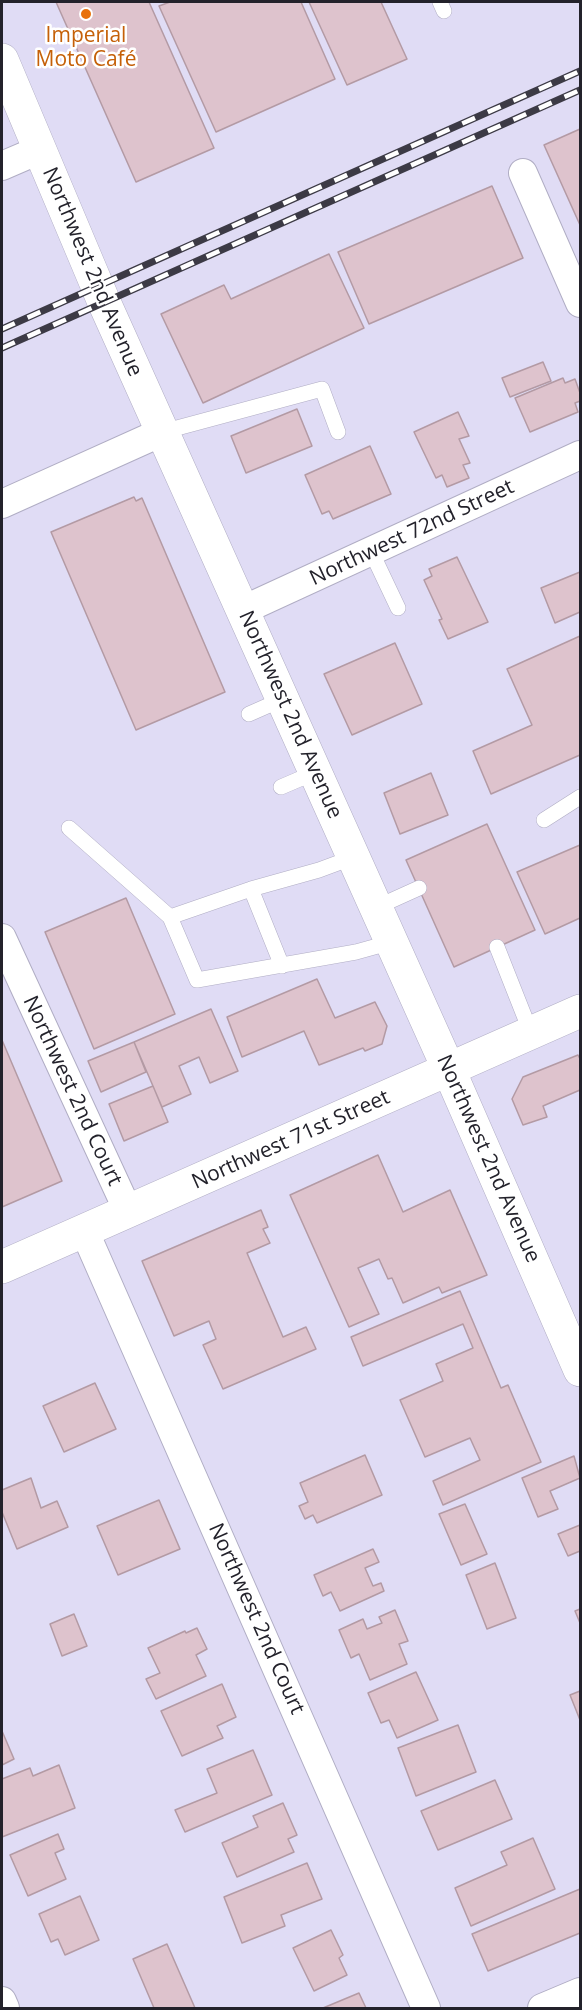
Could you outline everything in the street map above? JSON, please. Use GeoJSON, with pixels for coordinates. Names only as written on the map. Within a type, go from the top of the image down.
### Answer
{"type":"FeatureCollection","features":[{"type":"Feature","properties":{"kind":"street","name":"Northwest 2nd Avenue"},"geometry":{"type":"LineString","coordinates":[[2,60],[162,432],[576,1350]]}},
{"type":"Feature","properties":{"kind":"street"},"geometry":{"type":"LineString","coordinates":[[2,166],[39,150]]}},
{"type":"Feature","properties":{"kind":"street"},"geometry":{"type":"LineString","coordinates":[[523,173],[580,303]]}},
{"type":"Feature","properties":{"kind":"street"},"geometry":{"type":"LineString","coordinates":[[2,504],[162,432]]}},
{"type":"Feature","properties":{"kind":"street","name":"Northwest 72nd Street"},"geometry":{"type":"LineString","coordinates":[[243,610],[580,455]]}},
{"type":"Feature","properties":{"kind":"street","name":"Northwest 2nd Court"},"geometry":{"type":"LineString","coordinates":[[2,938],[128,1211]]}},
{"type":"Feature","properties":{"kind":"street","name":"Northwest 71st Street"},"geometry":{"type":"LineString","coordinates":[[2,1267],[580,1011]]}},
{"type":"Feature","properties":{"kind":"street","name":"Northwest 2nd Court"},"geometry":{"type":"LineString","coordinates":[[84,1230],[426,2008]]}},
{"type":"Feature","properties":{"kind":"street"},"geometry":{"type":"LineString","coordinates":[[542,2008],[580,1992]]}},
{"type":"Feature","properties":{"kind":"street"},"geometry":{"type":"LineString","coordinates":[[2,2001],[5,2008]]}},
{"type":"Feature","properties":{"kind":"lane"},"geometry":{"type":"LineString","coordinates":[[162,432],[322,388],[338,432]]}},
{"type":"Feature","properties":{"kind":"lane"},"geometry":{"type":"LineString","coordinates":[[371,551],[398,608]]}},
{"type":"Feature","properties":{"kind":"lane"},"geometry":{"type":"LineString","coordinates":[[249,714],[283,699]]}},
{"type":"Feature","properties":{"kind":"lane"},"geometry":{"type":"LineString","coordinates":[[281,787],[316,772]]}},
{"type":"Feature","properties":{"kind":"lane"},"geometry":{"type":"LineString","coordinates":[[544,820],[580,797]]}},
{"type":"Feature","properties":{"kind":"lane"},"geometry":{"type":"LineString","coordinates":[[69,828],[170,917],[197,980],[356,952],[392,942]]}},
{"type":"Feature","properties":{"kind":"lane"},"geometry":{"type":"LineString","coordinates":[[170,917],[354,857]]}},
{"type":"Feature","properties":{"kind":"lane"},"geometry":{"type":"LineString","coordinates":[[377,907],[419,888]]}},
{"type":"Feature","properties":{"kind":"lane"},"geometry":{"type":"LineString","coordinates":[[252,889],[282,966]]}},
{"type":"Feature","properties":{"kind":"lane"},"geometry":{"type":"LineString","coordinates":[[496,947],[531,1033]]}},
{"type":"Feature","properties":{"kind":"building"},"geometry":{"type":"Polygon","coordinates":[[[56,2],[149,2],[214,148],[136,182],[56,2]]]}},
{"type":"Feature","properties":{"kind":"building"},"geometry":{"type":"Polygon","coordinates":[[[170,2],[301,2],[335,79],[216,132],[159,6],[170,2]]]}},
{"type":"Feature","properties":{"kind":"building"},"geometry":{"type":"Polygon","coordinates":[[[309,2],[381,2],[407,59],[347,85],[309,2]]]}},
{"type":"Feature","properties":{"kind":"building"},"geometry":{"type":"Polygon","coordinates":[[[580,129],[580,225],[544,145],[580,129]]]}},
{"type":"Feature","properties":{"kind":"building"},"geometry":{"type":"Polygon","coordinates":[[[492,186],[523,258],[369,324],[338,252],[492,186]]]}},
{"type":"Feature","properties":{"kind":"building"},"geometry":{"type":"Polygon","coordinates":[[[329,254],[364,328],[203,403],[161,314],[224,285],[231,299],[329,254]]]}},
{"type":"Feature","properties":{"kind":"building"},"geometry":{"type":"Polygon","coordinates":[[[543,362],[551,381],[510,397],[502,378],[543,362]]]}},
{"type":"Feature","properties":{"kind":"building"},"geometry":{"type":"Polygon","coordinates":[[[563,378],[565,383],[575,379],[580,393],[580,401],[575,403],[578,412],[530,432],[515,398],[563,378]]]}},
{"type":"Feature","properties":{"kind":"building"},"geometry":{"type":"Polygon","coordinates":[[[297,409],[312,446],[246,473],[231,436],[297,409]]]}},
{"type":"Feature","properties":{"kind":"building"},"geometry":{"type":"Polygon","coordinates":[[[458,412],[469,436],[459,439],[470,463],[463,465],[469,478],[447,487],[442,475],[436,478],[414,432],[458,412]]]}},
{"type":"Feature","properties":{"kind":"building"},"geometry":{"type":"Polygon","coordinates":[[[370,446],[391,494],[333,519],[329,511],[322,514],[305,475],[370,446]]]}},
{"type":"Feature","properties":{"kind":"building"},"geometry":{"type":"Polygon","coordinates":[[[134,497],[136,501],[142,498],[225,692],[136,730],[51,532],[134,497]]]}},
{"type":"Feature","properties":{"kind":"building"},"geometry":{"type":"Polygon","coordinates":[[[457,557],[488,622],[448,639],[439,620],[442,619],[424,580],[432,576],[429,569],[457,557]]]}},
{"type":"Feature","properties":{"kind":"building"},"geometry":{"type":"Polygon","coordinates":[[[580,572],[580,612],[555,623],[541,588],[580,572]]]}},
{"type":"Feature","properties":{"kind":"building"},"geometry":{"type":"Polygon","coordinates":[[[580,636],[580,755],[491,794],[473,751],[532,725],[507,669],[580,636]]]}},
{"type":"Feature","properties":{"kind":"building"},"geometry":{"type":"Polygon","coordinates":[[[395,643],[422,704],[352,735],[324,674],[395,643]]]}},
{"type":"Feature","properties":{"kind":"building"},"geometry":{"type":"Polygon","coordinates":[[[431,773],[448,815],[400,834],[384,793],[431,773]]]}},
{"type":"Feature","properties":{"kind":"building"},"geometry":{"type":"Polygon","coordinates":[[[487,824],[535,930],[454,967],[406,860],[487,824]]]}},
{"type":"Feature","properties":{"kind":"building"},"geometry":{"type":"Polygon","coordinates":[[[580,845],[580,918],[545,934],[517,872],[580,845]]]}},
{"type":"Feature","properties":{"kind":"building"},"geometry":{"type":"Polygon","coordinates":[[[126,898],[175,1014],[94,1049],[45,932],[126,898]]]}},
{"type":"Feature","properties":{"kind":"building"},"geometry":{"type":"Polygon","coordinates":[[[317,979],[335,1018],[375,1002],[387,1026],[382,1044],[365,1051],[363,1048],[319,1065],[304,1031],[242,1057],[227,1017],[317,979]]]}},
{"type":"Feature","properties":{"kind":"building"},"geometry":{"type":"Polygon","coordinates":[[[211,1009],[238,1071],[210,1083],[199,1057],[179,1066],[191,1094],[162,1107],[134,1042],[211,1009]]]}},
{"type":"Feature","properties":{"kind":"building"},"geometry":{"type":"Polygon","coordinates":[[[2,1040],[62,1181],[2,1207],[2,1040]]]}},
{"type":"Feature","properties":{"kind":"building"},"geometry":{"type":"Polygon","coordinates":[[[134,1042],[146,1072],[101,1092],[88,1061],[134,1042]]]}},
{"type":"Feature","properties":{"kind":"building"},"geometry":{"type":"Polygon","coordinates":[[[578,1055],[580,1090],[543,1106],[547,1117],[523,1125],[512,1099],[523,1077],[578,1055]]]}},
{"type":"Feature","properties":{"kind":"building"},"geometry":{"type":"Polygon","coordinates":[[[153,1086],[168,1122],[124,1141],[109,1104],[153,1086]]]}},
{"type":"Feature","properties":{"kind":"building"},"geometry":{"type":"Polygon","coordinates":[[[378,1155],[403,1212],[450,1190],[487,1275],[442,1293],[439,1287],[403,1303],[392,1278],[388,1279],[379,1259],[358,1268],[379,1314],[349,1327],[290,1195],[378,1155]]]}},
{"type":"Feature","properties":{"kind":"building"},"geometry":{"type":"Polygon","coordinates":[[[261,1210],[268,1227],[263,1229],[270,1243],[247,1253],[283,1337],[306,1327],[316,1349],[223,1389],[203,1345],[216,1339],[209,1321],[174,1336],[142,1261],[261,1210]]]}},
{"type":"Feature","properties":{"kind":"building"},"geometry":{"type":"Polygon","coordinates":[[[460,1291],[501,1388],[508,1385],[541,1462],[443,1505],[433,1481],[480,1460],[470,1438],[425,1457],[400,1400],[443,1381],[436,1364],[473,1348],[463,1324],[363,1366],[351,1337],[460,1291]]]}},
{"type":"Feature","properties":{"kind":"building"},"geometry":{"type":"Polygon","coordinates":[[[95,1383],[116,1429],[64,1452],[43,1406],[95,1383]]]}},
{"type":"Feature","properties":{"kind":"building"},"geometry":{"type":"Polygon","coordinates":[[[365,1455],[382,1495],[317,1523],[313,1515],[305,1519],[299,1506],[308,1502],[300,1483],[365,1455]]]}},
{"type":"Feature","properties":{"kind":"building"},"geometry":{"type":"Polygon","coordinates":[[[574,1456],[580,1478],[550,1491],[558,1509],[538,1517],[522,1478],[574,1456]]]}},
{"type":"Feature","properties":{"kind":"building"},"geometry":{"type":"Polygon","coordinates":[[[31,1478],[41,1508],[57,1501],[68,1527],[17,1549],[2,1512],[2,1490],[31,1478]]]}},
{"type":"Feature","properties":{"kind":"building"},"geometry":{"type":"Polygon","coordinates":[[[159,1500],[180,1549],[118,1575],[97,1526],[159,1500]]]}},
{"type":"Feature","properties":{"kind":"building"},"geometry":{"type":"Polygon","coordinates":[[[465,1504],[487,1554],[461,1565],[439,1514],[465,1504]]]}},
{"type":"Feature","properties":{"kind":"building"},"geometry":{"type":"Polygon","coordinates":[[[580,1525],[580,1551],[568,1556],[558,1534],[580,1525]]]}},
{"type":"Feature","properties":{"kind":"building"},"geometry":{"type":"Polygon","coordinates":[[[373,1549],[379,1562],[365,1568],[373,1586],[381,1583],[384,1591],[340,1611],[331,1592],[323,1596],[314,1575],[373,1549]]]}},
{"type":"Feature","properties":{"kind":"building"},"geometry":{"type":"Polygon","coordinates":[[[495,1563],[516,1618],[487,1629],[466,1575],[495,1563]]]}},
{"type":"Feature","properties":{"kind":"building"},"geometry":{"type":"Polygon","coordinates":[[[580,1609],[580,1623],[575,1611],[580,1609]]]}},
{"type":"Feature","properties":{"kind":"building"},"geometry":{"type":"Polygon","coordinates":[[[395,1610],[408,1641],[399,1644],[407,1664],[370,1680],[359,1654],[351,1658],[339,1630],[363,1619],[367,1629],[382,1623],[379,1617],[395,1610]]]}},
{"type":"Feature","properties":{"kind":"building"},"geometry":{"type":"Polygon","coordinates":[[[74,1614],[87,1646],[62,1656],[50,1624],[74,1614]]]}},
{"type":"Feature","properties":{"kind":"building"},"geometry":{"type":"Polygon","coordinates":[[[197,1628],[207,1649],[196,1655],[206,1676],[156,1699],[146,1679],[160,1673],[148,1648],[197,1628]]]}},
{"type":"Feature","properties":{"kind":"building"},"geometry":{"type":"Polygon","coordinates":[[[416,1672],[438,1720],[397,1738],[389,1720],[381,1723],[368,1693],[416,1672]]]}},
{"type":"Feature","properties":{"kind":"building"},"geometry":{"type":"Polygon","coordinates":[[[222,1684],[236,1717],[217,1726],[223,1738],[182,1756],[161,1711],[222,1684]]]}},
{"type":"Feature","properties":{"kind":"building"},"geometry":{"type":"Polygon","coordinates":[[[580,1691],[580,1720],[570,1695],[580,1691]]]}},
{"type":"Feature","properties":{"kind":"building"},"geometry":{"type":"Polygon","coordinates":[[[458,1725],[476,1772],[416,1796],[398,1748],[458,1725]]]}},
{"type":"Feature","properties":{"kind":"building"},"geometry":{"type":"Polygon","coordinates":[[[2,1731],[14,1759],[2,1765],[2,1731]]]}},
{"type":"Feature","properties":{"kind":"building"},"geometry":{"type":"Polygon","coordinates":[[[253,1750],[272,1795],[185,1832],[175,1810],[217,1793],[207,1769],[253,1750]]]}},
{"type":"Feature","properties":{"kind":"building"},"geometry":{"type":"Polygon","coordinates":[[[59,1765],[75,1808],[2,1837],[2,1779],[30,1768],[33,1776],[59,1765]]]}},
{"type":"Feature","properties":{"kind":"building"},"geometry":{"type":"Polygon","coordinates":[[[495,1780],[512,1819],[438,1850],[421,1811],[495,1780]]]}},
{"type":"Feature","properties":{"kind":"building"},"geometry":{"type":"Polygon","coordinates":[[[283,1803],[297,1835],[288,1839],[294,1852],[237,1877],[222,1843],[258,1827],[253,1816],[283,1803]]]}},
{"type":"Feature","properties":{"kind":"building"},"geometry":{"type":"Polygon","coordinates":[[[58,1834],[64,1849],[55,1853],[66,1879],[28,1896],[10,1855],[58,1834]]]}},
{"type":"Feature","properties":{"kind":"building"},"geometry":{"type":"Polygon","coordinates":[[[533,1838],[555,1889],[471,1926],[455,1888],[507,1865],[501,1852],[533,1838]]]}},
{"type":"Feature","properties":{"kind":"building"},"geometry":{"type":"Polygon","coordinates":[[[307,1863],[322,1899],[281,1915],[285,1926],[242,1943],[224,1897],[307,1863]]]}},
{"type":"Feature","properties":{"kind":"building"},"geometry":{"type":"Polygon","coordinates":[[[580,1889],[580,1933],[488,1971],[472,1934],[580,1889]]]}},
{"type":"Feature","properties":{"kind":"building"},"geometry":{"type":"Polygon","coordinates":[[[80,1896],[99,1940],[65,1955],[58,1939],[51,1942],[39,1914],[80,1896]]]}},
{"type":"Feature","properties":{"kind":"building"},"geometry":{"type":"Polygon","coordinates":[[[331,1930],[343,1955],[339,1958],[347,1975],[314,1991],[293,1948],[331,1930]]]}},
{"type":"Feature","properties":{"kind":"building"},"geometry":{"type":"Polygon","coordinates":[[[167,1944],[195,2008],[154,2008],[133,1959],[167,1944]]]}},
{"type":"Feature","properties":{"kind":"building"},"geometry":{"type":"Polygon","coordinates":[[[359,1993],[366,2008],[323,2008],[359,1993]]]}},
{"type":"Feature","properties":{"kind":"railway"},"geometry":{"type":"LineString","coordinates":[[2,329],[580,71]]}},
{"type":"Feature","properties":{"kind":"railway"},"geometry":{"type":"LineString","coordinates":[[2,348],[580,90]]}},
{"type":"Feature","properties":{"kind":"place","name":"Imperial Moto Café"},"geometry":{"type":"Point","coordinates":[86,14]}}]}
